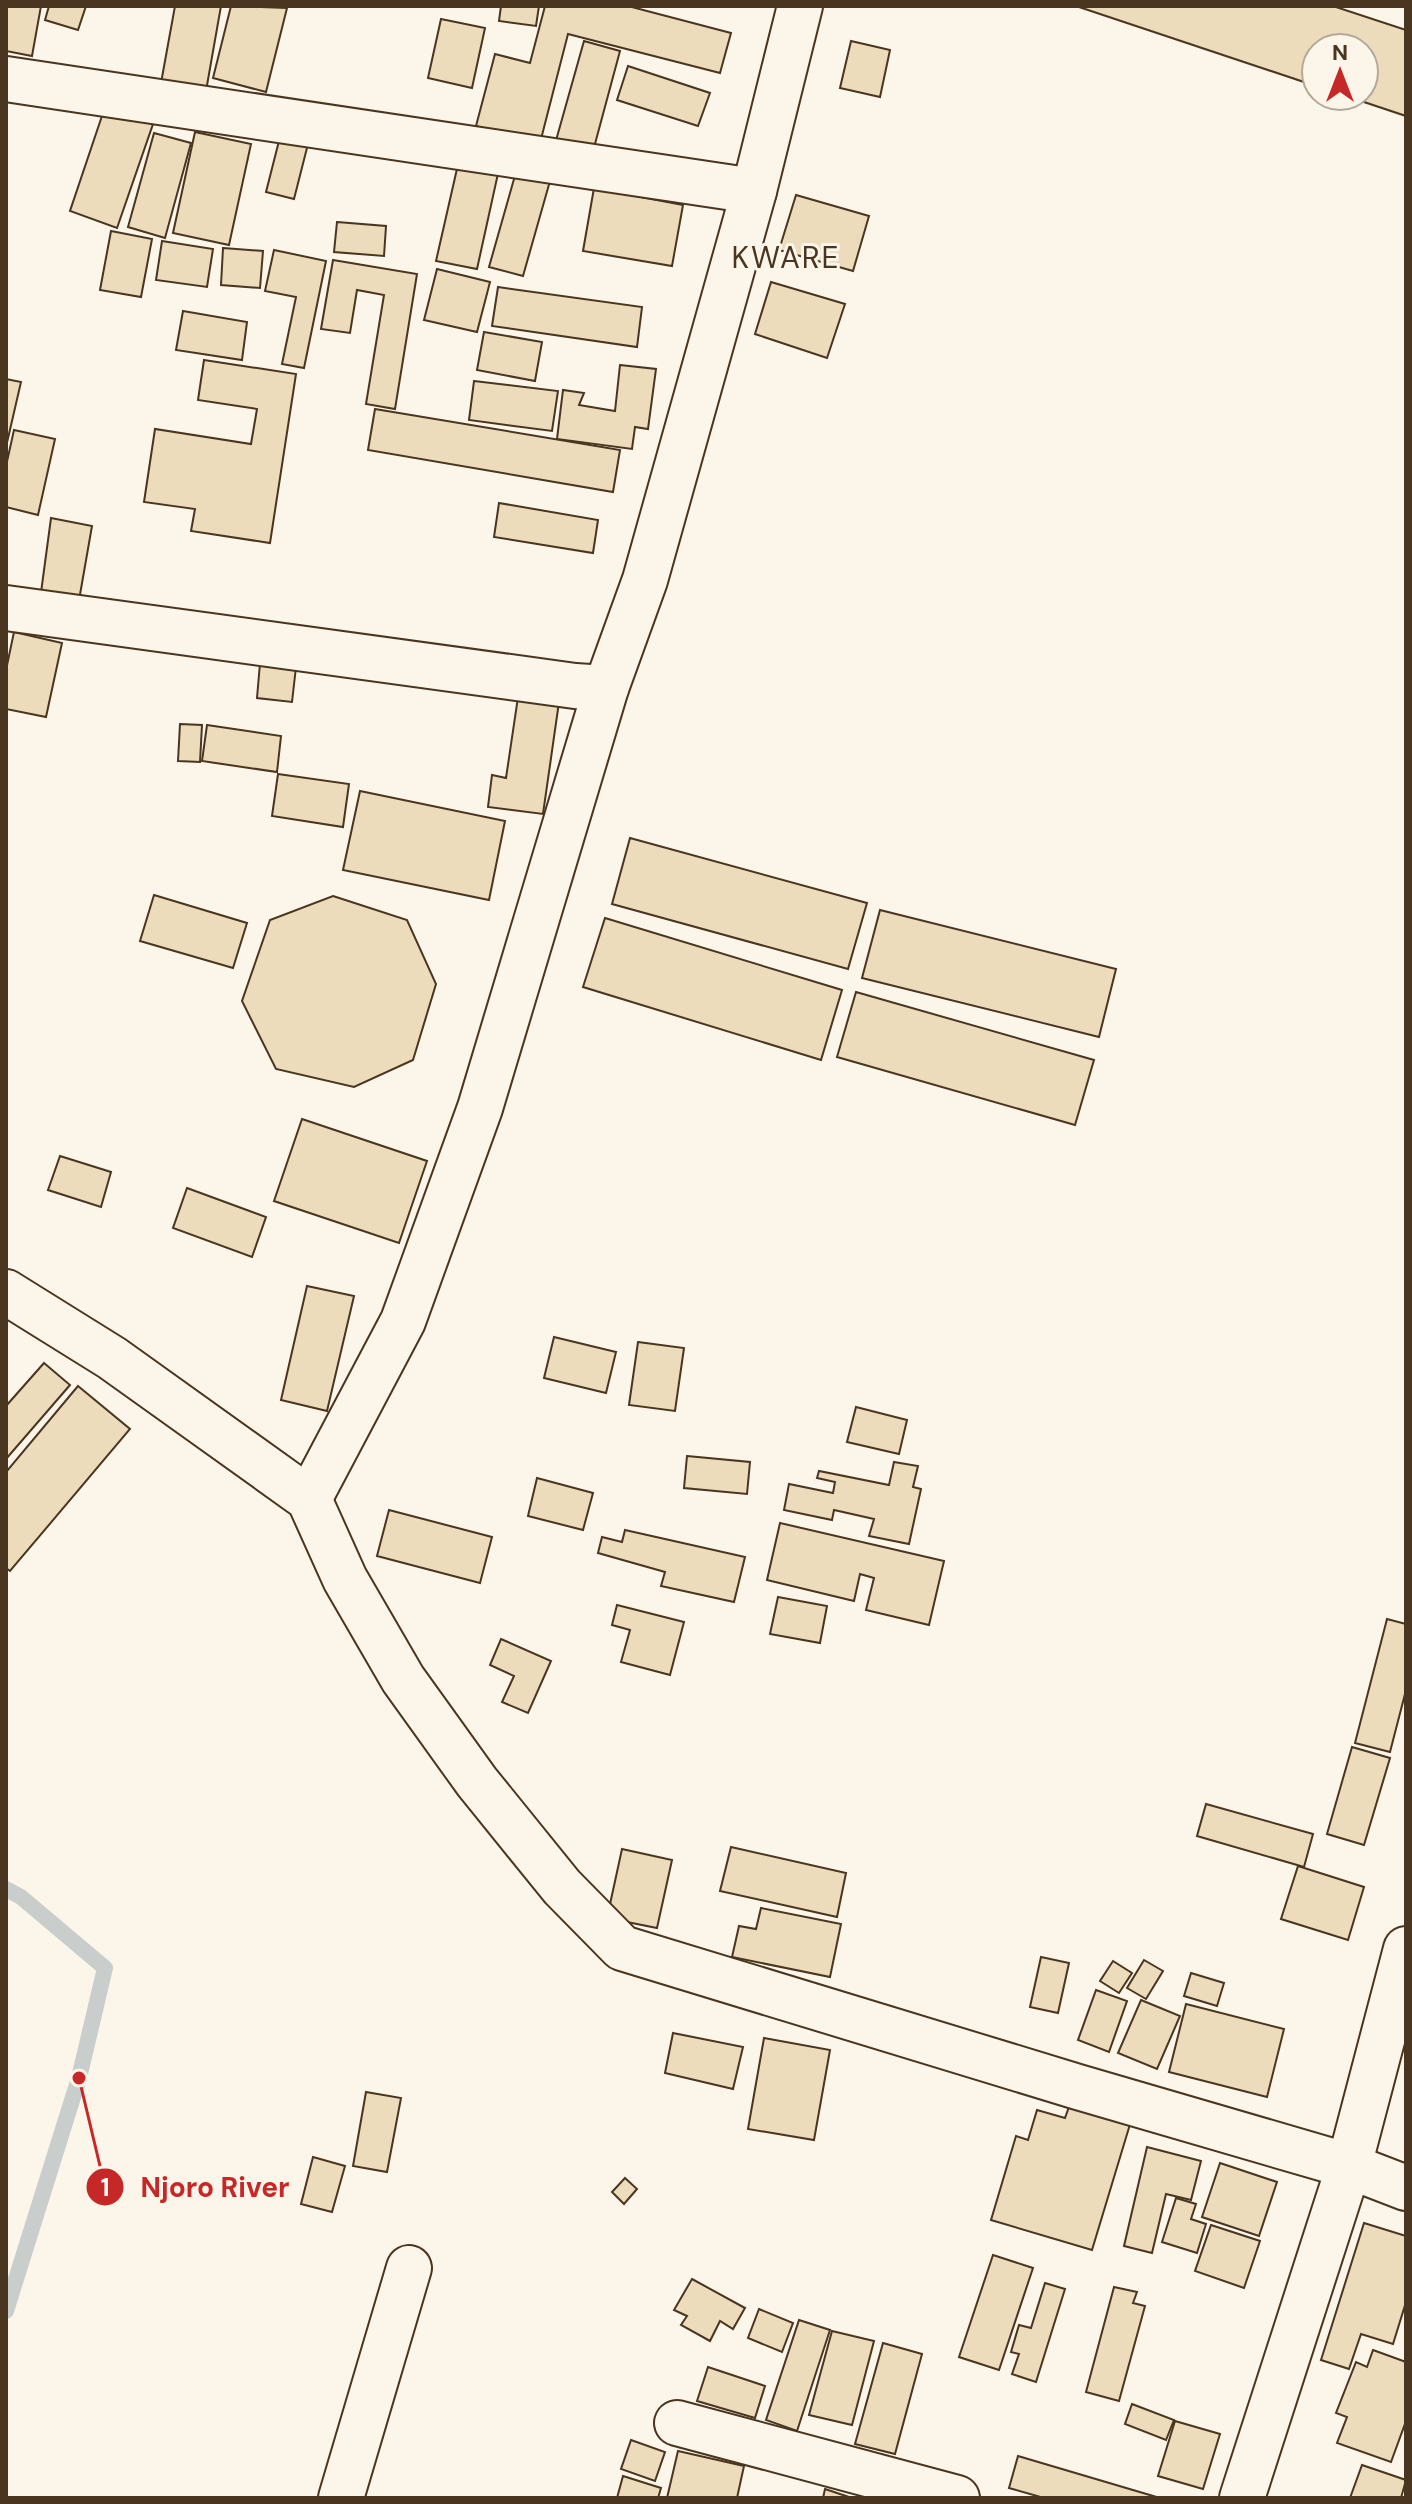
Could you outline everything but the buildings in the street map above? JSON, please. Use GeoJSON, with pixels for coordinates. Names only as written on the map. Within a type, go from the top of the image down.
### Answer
{"type":"FeatureCollection","features":[{"type":"Feature","properties":{"kind":"street"},"geometry":{"type":"LineString","coordinates":[[309,1499],[403,1321],[480,1108],[606,688],[645,580],[754,191],[800,6]]}},
{"type":"Feature","properties":{"kind":"street"},"geometry":{"type":"LineString","coordinates":[[6,79],[754,191]]}},
{"type":"Feature","properties":{"kind":"street"},"geometry":{"type":"LineString","coordinates":[[6,608],[606,688]]}},
{"type":"Feature","properties":{"kind":"street"},"geometry":{"type":"LineString","coordinates":[[6,1292],[112,1358],[309,1499],[345,1579],[403,1679],[477,1782],[562,1887],[622,1948],[1349,2166],[1406,2188]]}},
{"type":"Feature","properties":{"kind":"street"},"geometry":{"type":"LineString","coordinates":[[1242,2498],[1349,2166],[1406,1949]]}},
{"type":"Feature","properties":{"kind":"street"},"geometry":{"type":"LineString","coordinates":[[341,2498],[409,2268]]}},
{"type":"Feature","properties":{"kind":"street"},"geometry":{"type":"LineString","coordinates":[[677,2423],[957,2498]]}},
{"type":"Feature","properties":{"kind":"waterway"},"geometry":{"type":"LineString","coordinates":[[6,1889],[21,1897],[105,1968],[79,2078],[6,2311]]}},
{"type":"Feature","properties":{"kind":"place","name":"Njoro River"},"geometry":{"type":"Point","coordinates":[79,2078]}},
{"type":"Feature","properties":{"kind":"district","name":"KWARE"},"geometry":{"type":"Point","coordinates":[786,258]}}]}
